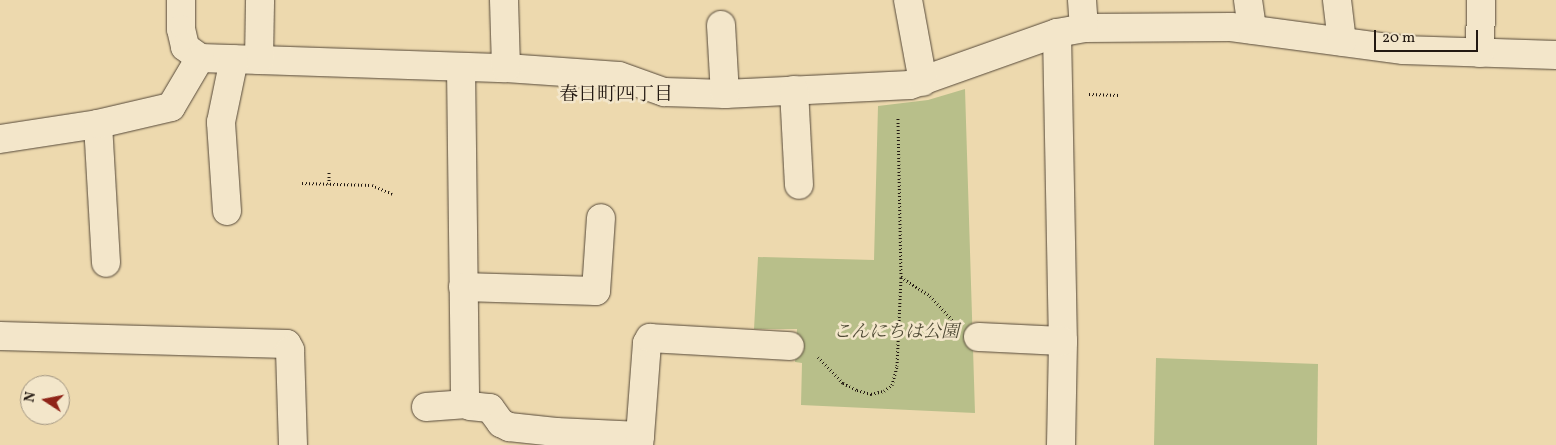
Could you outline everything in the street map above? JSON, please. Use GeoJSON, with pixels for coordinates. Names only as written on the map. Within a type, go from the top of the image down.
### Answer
{"type":"FeatureCollection","features":[{"type":"Feature","properties":{"kind":"street"},"geometry":{"type":"LineString","coordinates":[[181,0],[181,29],[185,47],[200,58],[506,68],[620,76],[664,92],[725,94],[910,84],[1057,34],[1084,28],[1231,27],[1403,50],[1556,55]]}},
{"type":"Feature","properties":{"kind":"street"},"geometry":{"type":"LineString","coordinates":[[227,211],[221,122],[247,59],[260,0]]}},
{"type":"Feature","properties":{"kind":"street"},"geometry":{"type":"LineString","coordinates":[[504,0],[506,68]]}},
{"type":"Feature","properties":{"kind":"street"},"geometry":{"type":"LineString","coordinates":[[908,0],[910,84]]}},
{"type":"Feature","properties":{"kind":"street"},"geometry":{"type":"LineString","coordinates":[[1082,0],[1084,28]]}},
{"type":"Feature","properties":{"kind":"street"},"geometry":{"type":"LineString","coordinates":[[1248,0],[1252,30]]}},
{"type":"Feature","properties":{"kind":"street"},"geometry":{"type":"LineString","coordinates":[[1337,0],[1342,42]]}},
{"type":"Feature","properties":{"kind":"street"},"geometry":{"type":"LineString","coordinates":[[1480,53],[1481,0]]}},
{"type":"Feature","properties":{"kind":"street"},"geometry":{"type":"LineString","coordinates":[[721,25],[725,94]]}},
{"type":"Feature","properties":{"kind":"street"},"geometry":{"type":"LineString","coordinates":[[1057,34],[1063,341],[1061,445]]}},
{"type":"Feature","properties":{"kind":"street"},"geometry":{"type":"LineString","coordinates":[[0,139],[98,124],[171,107],[200,58]]}},
{"type":"Feature","properties":{"kind":"street"},"geometry":{"type":"LineString","coordinates":[[461,67],[467,404]]}},
{"type":"Feature","properties":{"kind":"street"},"geometry":{"type":"LineString","coordinates":[[794,90],[799,185]]}},
{"type":"Feature","properties":{"kind":"street"},"geometry":{"type":"LineString","coordinates":[[98,124],[106,263]]}},
{"type":"Feature","properties":{"kind":"street"},"geometry":{"type":"LineString","coordinates":[[464,287],[596,291],[601,218]]}},
{"type":"Feature","properties":{"kind":"street"},"geometry":{"type":"LineString","coordinates":[[0,336],[286,344],[290,350],[293,445]]}},
{"type":"Feature","properties":{"kind":"street"},"geometry":{"type":"LineString","coordinates":[[978,337],[1063,341]]}},
{"type":"Feature","properties":{"kind":"street"},"geometry":{"type":"LineString","coordinates":[[426,407],[467,404],[490,408],[501,423],[509,427],[555,439],[639,440],[647,343],[650,338],[790,346]]}},
{"type":"Feature","properties":{"kind":"path"},"geometry":{"type":"LineString","coordinates":[[790,346],[802,346],[827,365],[843,383],[858,390],[871,394],[884,391],[892,385],[897,366],[910,84]]}},
{"type":"Feature","properties":{"kind":"path"},"geometry":{"type":"LineString","coordinates":[[329,171],[329,184]]}},
{"type":"Feature","properties":{"kind":"path"},"geometry":{"type":"LineString","coordinates":[[302,183],[372,185],[392,194]]}},
{"type":"Feature","properties":{"kind":"path"},"geometry":{"type":"LineString","coordinates":[[901,277],[930,296],[947,316],[968,334],[978,337]]}},
{"type":"Feature","properties":{"kind":"green space","name":"こんにちは公園"},"geometry":{"type":"Polygon","coordinates":[[[965,89],[975,413],[801,405],[802,363],[795,362],[797,329],[754,329],[758,257],[874,260],[878,106],[928,100],[965,89]]]}},
{"type":"Feature","properties":{"kind":"green space"},"geometry":{"type":"Polygon","coordinates":[[[1156,358],[1318,364],[1317,445],[1154,445],[1156,358]]]}},
{"type":"Feature","properties":{"kind":"district","name":"春日町四丁目"},"geometry":{"type":"Point","coordinates":[616,96]}}]}
